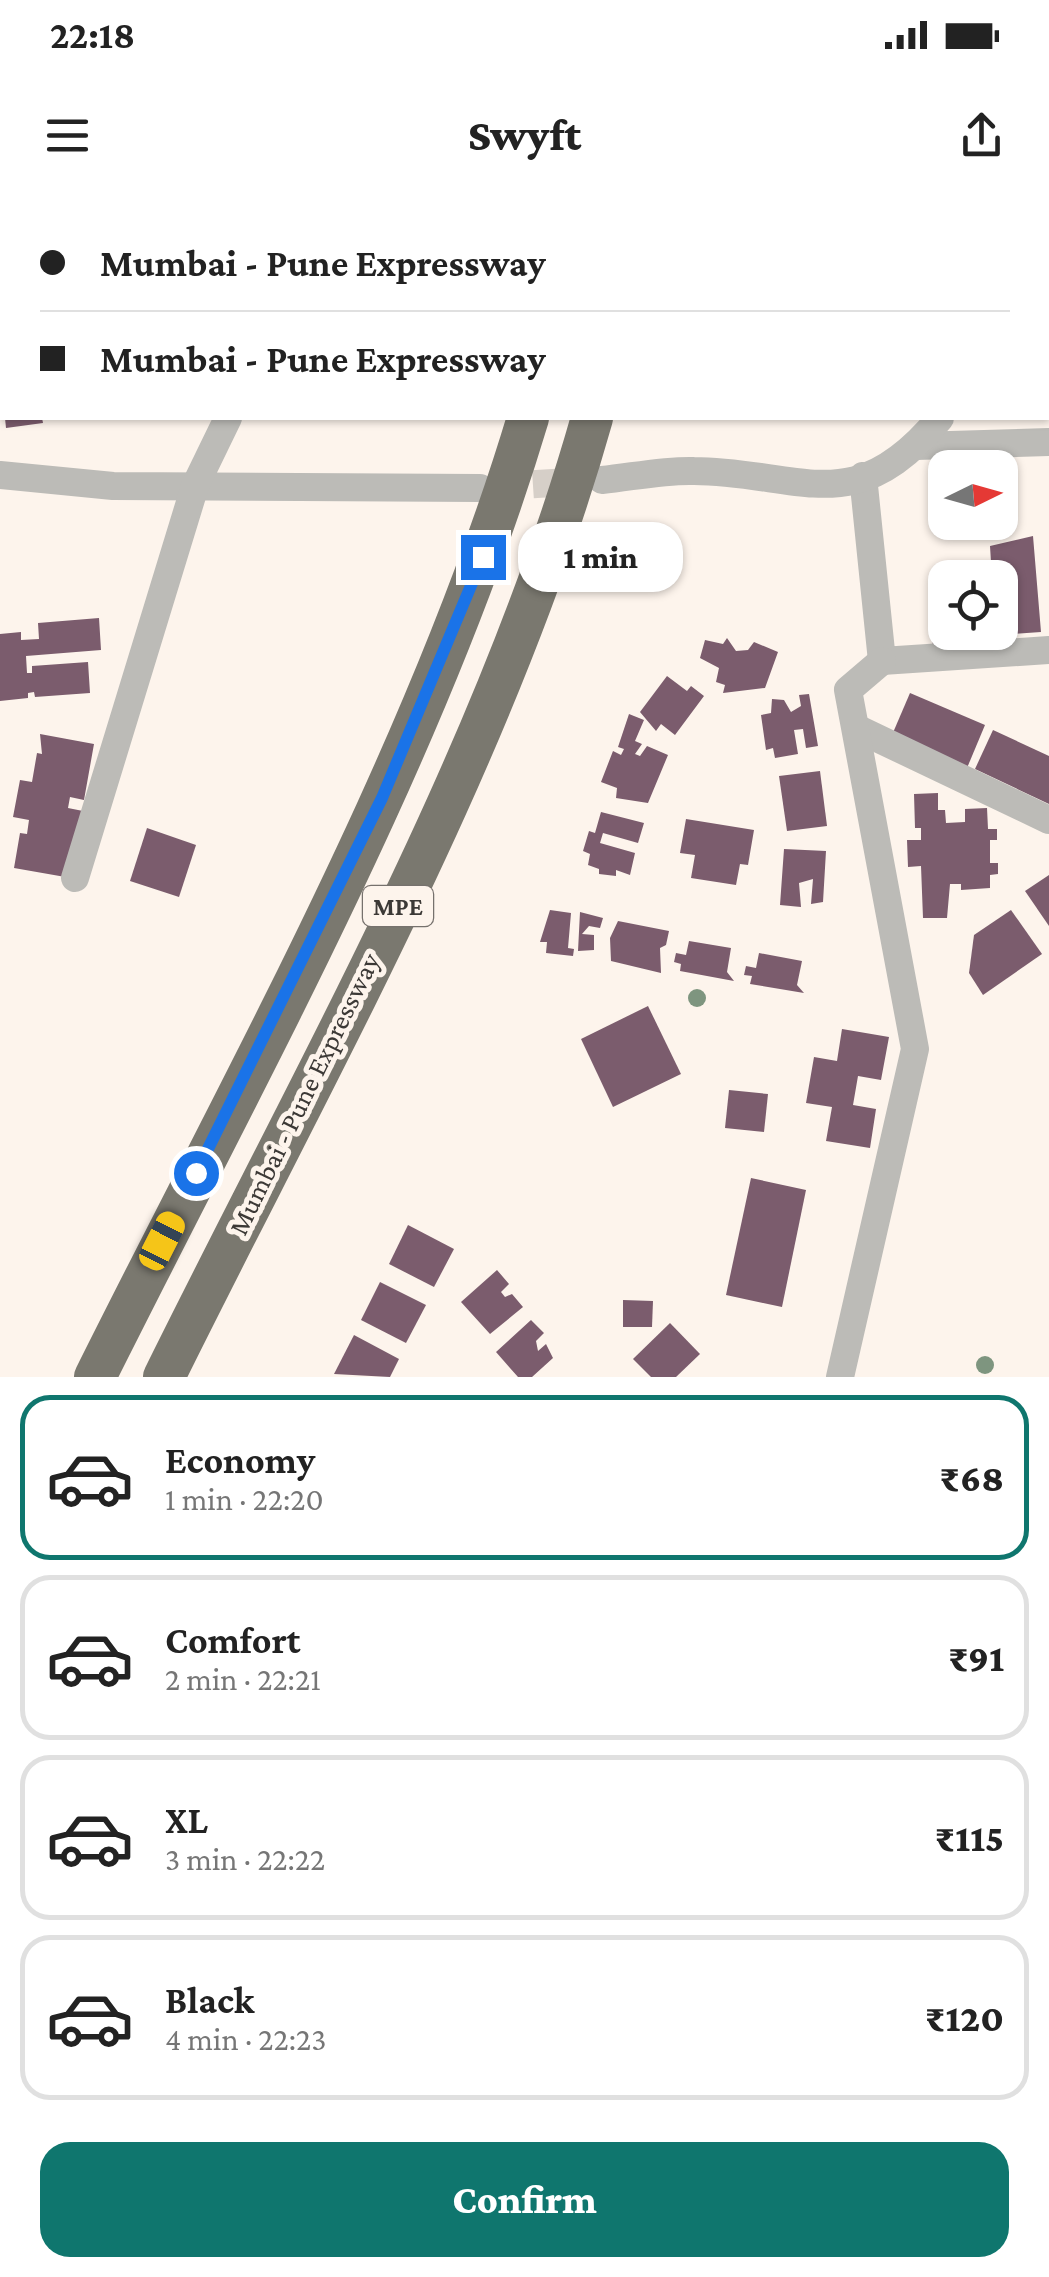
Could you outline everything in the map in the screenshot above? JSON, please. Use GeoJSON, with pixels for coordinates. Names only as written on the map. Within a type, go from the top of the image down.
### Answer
{"type":"FeatureCollection","features":[{"type":"Feature","properties":{"kind":"highway","name":"MPE"},"geometry":{"type":"LineString","coordinates":[[95,1377],[382,798],[472,591],[527,420]]}},
{"type":"Feature","properties":{"kind":"highway","name":"Mumbai - Pune Expressway"},"geometry":{"type":"LineString","coordinates":[[164,1377],[438,824],[529,613],[591,420]]}},
{"type":"Feature","properties":{"kind":"street"},"geometry":{"type":"LineString","coordinates":[[75,878],[195,486],[227,420]]}},
{"type":"Feature","properties":{"kind":"street"},"geometry":{"type":"LineString","coordinates":[[602,480],[695,471],[845,486],[916,446],[938,420]]}},
{"type":"Feature","properties":{"kind":"street"},"geometry":{"type":"LineString","coordinates":[[916,446],[1049,442]]}},
{"type":"Feature","properties":{"kind":"street"},"geometry":{"type":"LineString","coordinates":[[0,475],[113,486],[480,488]]}},
{"type":"Feature","properties":{"kind":"street"},"geometry":{"type":"LineString","coordinates":[[863,476],[882,661]]}},
{"type":"Feature","properties":{"kind":"street"},"geometry":{"type":"LineString","coordinates":[[840,1377],[915,1049],[848,690],[882,661],[1049,650]]}},
{"type":"Feature","properties":{"kind":"street"},"geometry":{"type":"LineString","coordinates":[[856,728],[1049,820]]}},
{"type":"Feature","properties":{"kind":"building"},"geometry":{"type":"Polygon","coordinates":[[[5,420],[43,423],[6,428],[5,420]]]}},
{"type":"Feature","properties":{"kind":"building"},"geometry":{"type":"Polygon","coordinates":[[[1033,536],[1041,632],[1018,634],[1018,560],[991,560],[990,546],[1033,536]]]}},
{"type":"Feature","properties":{"kind":"building"},"geometry":{"type":"Polygon","coordinates":[[[99,618],[101,650],[26,656],[27,673],[32,673],[32,666],[88,662],[90,693],[35,697],[34,692],[28,693],[28,698],[0,701],[0,634],[21,632],[21,640],[39,639],[38,623],[99,618]]]}},
{"type":"Feature","properties":{"kind":"building"},"geometry":{"type":"Polygon","coordinates":[[[727,638],[736,651],[748,650],[754,642],[778,652],[765,688],[723,693],[725,685],[716,682],[719,668],[700,658],[705,640],[723,644],[727,638]]]}},
{"type":"Feature","properties":{"kind":"building"},"geometry":{"type":"Polygon","coordinates":[[[667,676],[687,691],[691,686],[704,696],[675,735],[661,724],[656,731],[640,712],[667,676]]]}},
{"type":"Feature","properties":{"kind":"building"},"geometry":{"type":"Polygon","coordinates":[[[910,693],[985,725],[967,768],[892,735],[910,693]]]}},
{"type":"Feature","properties":{"kind":"building"},"geometry":{"type":"Polygon","coordinates":[[[809,694],[818,746],[806,748],[803,729],[794,730],[798,754],[775,758],[773,748],[766,750],[761,715],[771,713],[772,699],[784,700],[791,712],[801,706],[799,695],[809,694]]]}},
{"type":"Feature","properties":{"kind":"building"},"geometry":{"type":"Polygon","coordinates":[[[629,714],[644,720],[635,741],[642,744],[635,754],[640,756],[647,746],[668,755],[648,803],[616,798],[617,788],[601,782],[613,751],[621,755],[624,749],[618,747],[629,714]]]}},
{"type":"Feature","properties":{"kind":"building"},"geometry":{"type":"Polygon","coordinates":[[[993,730],[1049,756],[1049,804],[975,769],[993,730]]]}},
{"type":"Feature","properties":{"kind":"building"},"geometry":{"type":"Polygon","coordinates":[[[40,734],[94,744],[84,800],[70,797],[68,808],[83,811],[71,878],[14,868],[20,833],[27,834],[29,820],[13,817],[20,780],[32,782],[37,753],[42,754],[40,734]]]}},
{"type":"Feature","properties":{"kind":"building"},"geometry":{"type":"Polygon","coordinates":[[[820,771],[827,826],[787,831],[779,776],[820,771]]]}},
{"type":"Feature","properties":{"kind":"building"},"geometry":{"type":"Polygon","coordinates":[[[938,793],[938,810],[945,810],[946,823],[965,822],[965,809],[987,808],[988,829],[997,829],[997,840],[990,840],[990,863],[998,863],[998,874],[990,875],[990,888],[961,890],[961,884],[950,884],[947,918],[923,918],[921,866],[908,867],[907,840],[921,840],[921,828],[915,828],[914,794],[938,793]]]}},
{"type":"Feature","properties":{"kind":"building"},"geometry":{"type":"Polygon","coordinates":[[[601,812],[644,823],[638,843],[603,833],[600,843],[635,853],[630,875],[616,870],[616,876],[599,874],[599,869],[588,865],[590,854],[583,851],[589,831],[595,833],[601,812]]]}},
{"type":"Feature","properties":{"kind":"building"},"geometry":{"type":"Polygon","coordinates":[[[686,819],[754,830],[748,865],[740,864],[736,885],[691,878],[695,855],[680,853],[686,819]]]}},
{"type":"Feature","properties":{"kind":"building"},"geometry":{"type":"Polygon","coordinates":[[[147,828],[196,845],[179,897],[130,881],[147,828]]]}},
{"type":"Feature","properties":{"kind":"building"},"geometry":{"type":"Polygon","coordinates":[[[784,849],[826,851],[823,902],[811,904],[813,879],[799,883],[801,907],[780,905],[784,849]]]}},
{"type":"Feature","properties":{"kind":"building"},"geometry":{"type":"Polygon","coordinates":[[[1049,875],[1049,926],[1025,891],[1049,875]]]}},
{"type":"Feature","properties":{"kind":"building"},"geometry":{"type":"Polygon","coordinates":[[[550,910],[571,913],[568,948],[574,949],[573,956],[546,953],[547,942],[540,942],[550,910]]]}},
{"type":"Feature","properties":{"kind":"building"},"geometry":{"type":"Polygon","coordinates":[[[1011,910],[1042,954],[983,995],[969,973],[974,935],[1011,910]]]}},
{"type":"Feature","properties":{"kind":"building"},"geometry":{"type":"Polygon","coordinates":[[[580,912],[603,918],[600,928],[589,926],[582,934],[594,935],[594,950],[578,951],[580,912]]]}},
{"type":"Feature","properties":{"kind":"building"},"geometry":{"type":"Polygon","coordinates":[[[618,921],[669,931],[666,945],[660,948],[661,973],[611,961],[610,938],[618,921]]]}},
{"type":"Feature","properties":{"kind":"building"},"geometry":{"type":"Polygon","coordinates":[[[689,941],[731,948],[727,972],[734,981],[680,971],[681,964],[674,962],[676,953],[686,955],[689,941]]]}},
{"type":"Feature","properties":{"kind":"building"},"geometry":{"type":"Polygon","coordinates":[[[759,953],[802,961],[797,985],[804,993],[750,984],[752,976],[744,975],[746,966],[756,968],[759,953]]]}},
{"type":"Feature","properties":{"kind":"building"},"geometry":{"type":"Polygon","coordinates":[[[648,1006],[681,1074],[613,1107],[581,1039],[648,1006]]]}},
{"type":"Feature","properties":{"kind":"building"},"geometry":{"type":"Polygon","coordinates":[[[842,1029],[889,1037],[881,1080],[858,1076],[853,1105],[876,1109],[870,1148],[826,1141],[832,1107],[806,1103],[814,1057],[837,1061],[842,1029]]]}},
{"type":"Feature","properties":{"kind":"building"},"geometry":{"type":"Polygon","coordinates":[[[729,1090],[768,1094],[764,1132],[725,1128],[729,1090]]]}},
{"type":"Feature","properties":{"kind":"building"},"geometry":{"type":"Polygon","coordinates":[[[751,1178],[806,1190],[782,1307],[726,1295],[751,1178]]]}},
{"type":"Feature","properties":{"kind":"building"},"geometry":{"type":"Polygon","coordinates":[[[408,1225],[454,1249],[434,1287],[389,1264],[408,1225]]]}},
{"type":"Feature","properties":{"kind":"building"},"geometry":{"type":"Polygon","coordinates":[[[497,1270],[509,1284],[501,1292],[505,1297],[512,1294],[523,1307],[490,1334],[461,1302],[497,1270]]]}},
{"type":"Feature","properties":{"kind":"building"},"geometry":{"type":"Polygon","coordinates":[[[380,1282],[426,1305],[406,1343],[361,1320],[380,1282]]]}},
{"type":"Feature","properties":{"kind":"building"},"geometry":{"type":"Polygon","coordinates":[[[623,1300],[653,1301],[652,1327],[623,1327],[623,1300]]]}},
{"type":"Feature","properties":{"kind":"building"},"geometry":{"type":"Polygon","coordinates":[[[531,1320],[544,1333],[536,1341],[538,1351],[546,1344],[553,1358],[532,1377],[518,1377],[496,1352],[531,1320]]]}},
{"type":"Feature","properties":{"kind":"building"},"geometry":{"type":"Polygon","coordinates":[[[670,1323],[700,1354],[676,1377],[651,1377],[633,1359],[670,1323]]]}},
{"type":"Feature","properties":{"kind":"building"},"geometry":{"type":"Polygon","coordinates":[[[354,1335],[399,1359],[390,1377],[334,1374],[354,1335]]]}},
{"type":"Feature","properties":{"kind":"tunnel"},"geometry":{"type":"LineString","coordinates":[[491,487],[583,481]]}},
{"type":"Feature","properties":{"kind":"route"},"geometry":{"type":"LineString","coordinates":[[196,1173],[382,798],[483,557]]}}]}
